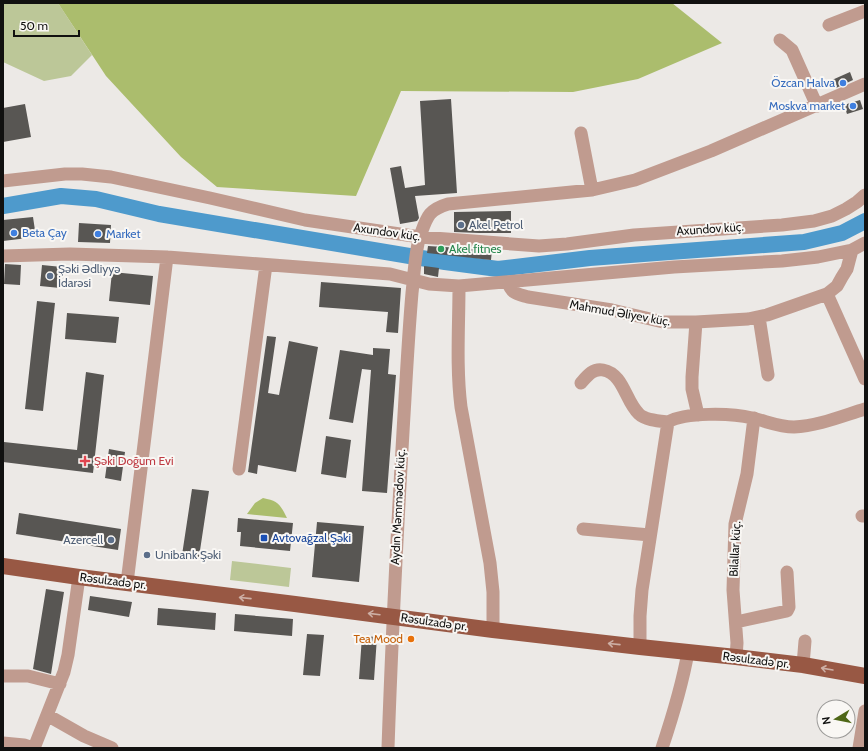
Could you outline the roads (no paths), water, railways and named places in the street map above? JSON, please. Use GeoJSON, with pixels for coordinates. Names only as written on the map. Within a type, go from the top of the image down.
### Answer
{"type":"FeatureCollection","features":[{"type":"Feature","properties":{"kind":"main road","name":"Rəsulzadə pr."},"geometry":{"type":"LineString","coordinates":[[3,566],[493,630],[803,665],[865,676]]}},
{"type":"Feature","properties":{"kind":"street"},"geometry":{"type":"LineString","coordinates":[[829,25],[865,11]]}},
{"type":"Feature","properties":{"kind":"street"},"geometry":{"type":"LineString","coordinates":[[780,40],[792,50],[797,57],[817,106]]}},
{"type":"Feature","properties":{"kind":"street","name":"Aydın Məmmədov küç."},"geometry":{"type":"LineString","coordinates":[[388,748],[392,616],[407,351],[413,280],[419,242],[430,213],[437,207],[448,204],[592,190],[621,184],[655,173],[817,106],[865,84]]}},
{"type":"Feature","properties":{"kind":"street"},"geometry":{"type":"LineString","coordinates":[[581,133],[592,190]]}},
{"type":"Feature","properties":{"kind":"street","name":"Axundov küç."},"geometry":{"type":"LineString","coordinates":[[3,181],[65,174],[111,177],[305,220],[419,242],[539,246],[567,244],[634,234],[782,225],[814,220],[832,216],[846,209],[865,195]]}},
{"type":"Feature","properties":{"kind":"street"},"geometry":{"type":"LineString","coordinates":[[3,256],[62,254],[167,257],[390,274],[438,286],[459,286],[674,267],[818,258],[852,250],[865,243]]}},
{"type":"Feature","properties":{"kind":"street","name":"Mahmud Əliyev küç."},"geometry":{"type":"LineString","coordinates":[[508,282],[510,288],[516,294],[612,310],[663,322],[696,322],[759,317],[827,294],[837,286],[847,269],[852,250]]}},
{"type":"Feature","properties":{"kind":"street"},"geometry":{"type":"LineString","coordinates":[[126,583],[167,257]]}},
{"type":"Feature","properties":{"kind":"street"},"geometry":{"type":"LineString","coordinates":[[239,469],[266,265]]}},
{"type":"Feature","properties":{"kind":"street"},"geometry":{"type":"LineString","coordinates":[[459,286],[459,390],[461,408],[490,563],[493,592],[493,630]]}},
{"type":"Feature","properties":{"kind":"street"},"geometry":{"type":"LineString","coordinates":[[827,294],[865,379]]}},
{"type":"Feature","properties":{"kind":"street"},"geometry":{"type":"LineString","coordinates":[[759,317],[768,375]]}},
{"type":"Feature","properties":{"kind":"street"},"geometry":{"type":"LineString","coordinates":[[696,322],[692,389],[698,415]]}},
{"type":"Feature","properties":{"kind":"street"},"geometry":{"type":"LineString","coordinates":[[581,383],[593,371],[600,370],[611,372],[617,378],[639,415],[645,418],[668,422],[684,416],[729,415],[754,418],[779,426],[794,427],[830,420],[865,409]]}},
{"type":"Feature","properties":{"kind":"street","name":"Bilallar küç."},"geometry":{"type":"LineString","coordinates":[[736,657],[737,643],[733,590],[735,524],[746,474],[754,418]]}},
{"type":"Feature","properties":{"kind":"street"},"geometry":{"type":"LineString","coordinates":[[640,647],[642,590],[668,422]]}},
{"type":"Feature","properties":{"kind":"street"},"geometry":{"type":"LineString","coordinates":[[583,529],[650,535]]}},
{"type":"Feature","properties":{"kind":"street"},"geometry":{"type":"LineString","coordinates":[[736,622],[787,611],[789,607],[787,572]]}},
{"type":"Feature","properties":{"kind":"street"},"geometry":{"type":"LineString","coordinates":[[3,743],[24,745],[34,748],[60,684],[68,655],[79,577]]}},
{"type":"Feature","properties":{"kind":"street"},"geometry":{"type":"LineString","coordinates":[[803,665],[805,640]]}},
{"type":"Feature","properties":{"kind":"street"},"geometry":{"type":"LineString","coordinates":[[662,748],[678,701],[688,652]]}},
{"type":"Feature","properties":{"kind":"street"},"geometry":{"type":"LineString","coordinates":[[3,676],[28,676],[60,684]]}},
{"type":"Feature","properties":{"kind":"street"},"geometry":{"type":"LineString","coordinates":[[859,748],[865,711]]}},
{"type":"Feature","properties":{"kind":"street"},"geometry":{"type":"LineString","coordinates":[[47,715],[84,736],[112,748]]}},
{"type":"Feature","properties":{"kind":"waterway"},"geometry":{"type":"LineString","coordinates":[[3,206],[61,196],[96,199],[159,214],[445,262],[498,269],[590,258],[804,242],[842,233],[865,221]]}},
{"type":"Feature","properties":{"kind":"place","name":"Özcan Halva"},"geometry":{"type":"Point","coordinates":[843,83]}},
{"type":"Feature","properties":{"kind":"place","name":"Moskva market"},"geometry":{"type":"Point","coordinates":[853,106]}},
{"type":"Feature","properties":{"kind":"place","name":"Akel Petrol"},"geometry":{"type":"Point","coordinates":[461,225]}},
{"type":"Feature","properties":{"kind":"place","name":"Beta Çay"},"geometry":{"type":"Point","coordinates":[14,233]}},
{"type":"Feature","properties":{"kind":"place","name":"Market"},"geometry":{"type":"Point","coordinates":[98,234]}},
{"type":"Feature","properties":{"kind":"place","name":"Akel fitnes"},"geometry":{"type":"Point","coordinates":[441,249]}},
{"type":"Feature","properties":{"kind":"place","name":"Şəki Ədliyyə İdarəsi"},"geometry":{"type":"Point","coordinates":[50,276]}},
{"type":"Feature","properties":{"kind":"place","name":"Şəki Doğum Evi"},"geometry":{"type":"Point","coordinates":[85,461]}},
{"type":"Feature","properties":{"kind":"place","name":"Avtovağzal Şəki"},"geometry":{"type":"Point","coordinates":[264,538]}},
{"type":"Feature","properties":{"kind":"place","name":"Azercell"},"geometry":{"type":"Point","coordinates":[111,540]}},
{"type":"Feature","properties":{"kind":"place","name":"Unibank Şəki"},"geometry":{"type":"Point","coordinates":[147,555]}},
{"type":"Feature","properties":{"kind":"place","name":"Tea Mood"},"geometry":{"type":"Point","coordinates":[411,639]}}]}
